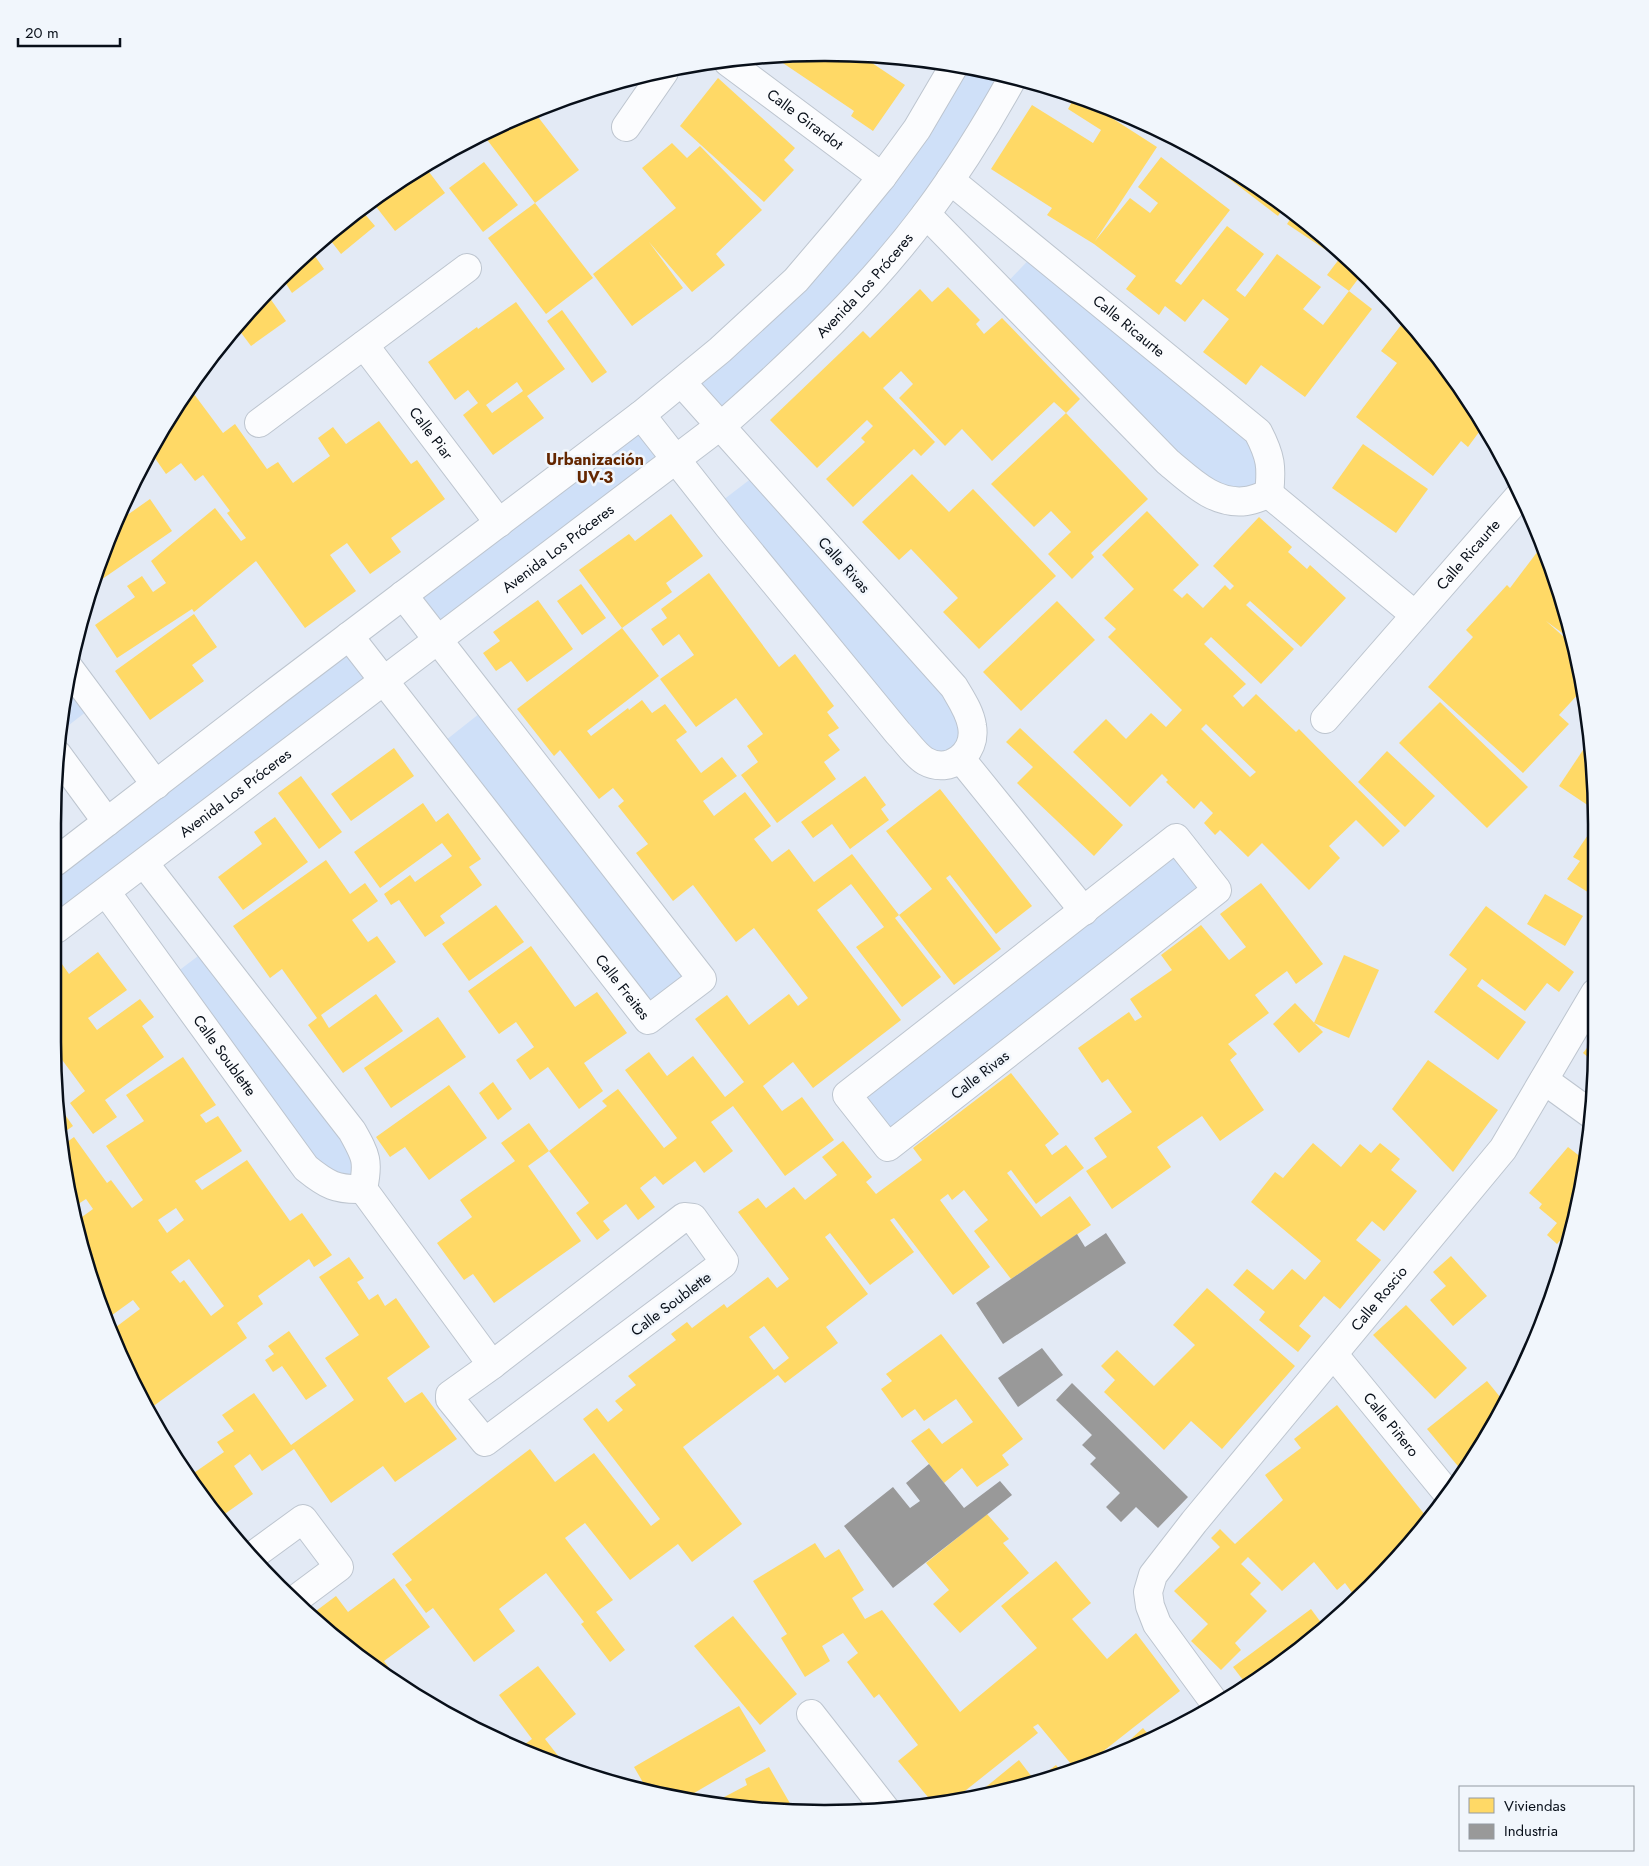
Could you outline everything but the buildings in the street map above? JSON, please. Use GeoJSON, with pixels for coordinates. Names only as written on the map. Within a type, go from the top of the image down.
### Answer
{"type":"FeatureCollection","features":[{"type":"Feature","properties":{"kind":"street","name":"Calle Girardot"},"geometry":{"type":"LineString","coordinates":[[735,67],[882,177]]}},
{"type":"Feature","properties":{"kind":"street"},"geometry":{"type":"LineString","coordinates":[[61,857],[641,415],[682,383],[747,326],[796,280],[882,177],[917,129],[950,72]]}},
{"type":"Feature","properties":{"kind":"street"},"geometry":{"type":"LineString","coordinates":[[626,127],[659,80]]}},
{"type":"Feature","properties":{"kind":"street","name":"Avenida Los Próceres"},"geometry":{"type":"LineString","coordinates":[[61,926],[676,460],[720,426],[775,378],[819,337],[890,258],[926,214],[968,155],[1010,84]]}},
{"type":"Feature","properties":{"kind":"street","name":"Calle Ricaurte"},"geometry":{"type":"LineString","coordinates":[[950,180],[1258,432],[1268,451],[1271,470],[1269,494]]}},
{"type":"Feature","properties":{"kind":"street"},"geometry":{"type":"LineString","coordinates":[[926,214],[1168,462],[1201,490],[1222,499],[1246,501],[1269,494],[1415,615]]}},
{"type":"Feature","properties":{"kind":"street"},"geometry":{"type":"LineString","coordinates":[[259,423],[467,268]]}},
{"type":"Feature","properties":{"kind":"street","name":"Calle Piar"},"geometry":{"type":"LineString","coordinates":[[364,345],[499,523]]}},
{"type":"Feature","properties":{"kind":"street","name":"Calle Rivas"},"geometry":{"type":"LineString","coordinates":[[682,383],[954,687],[968,711],[973,727],[970,745],[961,759]]}},
{"type":"Feature","properties":{"kind":"street"},"geometry":{"type":"LineString","coordinates":[[641,415],[898,733],[925,760],[941,766],[961,759],[1084,911]]}},
{"type":"Feature","properties":{"kind":"street","name":"Calle Ricaurte"},"geometry":{"type":"LineString","coordinates":[[1325,719],[1515,501]]}},
{"type":"Feature","properties":{"kind":"street","name":"Calle Freites"},"geometry":{"type":"LineString","coordinates":[[350,636],[648,1020],[702,979],[403,596]]}},
{"type":"Feature","properties":{"kind":"street"},"geometry":{"type":"LineString","coordinates":[[76,677],[156,784]]}},
{"type":"Feature","properties":{"kind":"street"},"geometry":{"type":"LineString","coordinates":[[64,764],[107,822]]}},
{"type":"Feature","properties":{"kind":"street","name":"Calle Rivas"},"geometry":{"type":"LineString","coordinates":[[1176,838],[1217,890],[888,1147],[847,1095],[1084,911],[1176,838]]}},
{"type":"Feature","properties":{"kind":"street"},"geometry":{"type":"LineString","coordinates":[[144,863],[352,1131],[365,1154],[367,1169],[363,1189],[492,1365]]}},
{"type":"Feature","properties":{"kind":"street","name":"Calle Soublette"},"geometry":{"type":"LineString","coordinates":[[106,892],[306,1168],[325,1183],[344,1190],[363,1189]]}},
{"type":"Feature","properties":{"kind":"street","name":"Calle Roscio"},"geometry":{"type":"LineString","coordinates":[[1211,1699],[1157,1624],[1150,1606],[1148,1592],[1153,1575],[1194,1522],[1503,1149],[1588,1005]]}},
{"type":"Feature","properties":{"kind":"street"},"geometry":{"type":"LineString","coordinates":[[1544,1080],[1584,1109]]}},
{"type":"Feature","properties":{"kind":"street","name":"Calle Soublette"},"geometry":{"type":"LineString","coordinates":[[684,1217],[693,1218],[724,1261],[724,1264],[486,1442],[450,1397],[492,1365],[684,1217]]}},
{"type":"Feature","properties":{"kind":"street","name":"Calle Piñero"},"geometry":{"type":"LineString","coordinates":[[1334,1355],[1443,1488]]}},
{"type":"Feature","properties":{"kind":"street"},"geometry":{"type":"LineString","coordinates":[[258,1552],[303,1518],[339,1567],[301,1596]]}},
{"type":"Feature","properties":{"kind":"street"},"geometry":{"type":"LineString","coordinates":[[811,1714],[880,1802]]}},
{"type":"Feature","properties":{"kind":"shaded area"},"geometry":{"type":"Polygon","coordinates":[[[949,72],[1009,84],[963,162],[729,419],[682,383],[760,314],[949,72]]]}},
{"type":"Feature","properties":{"kind":"shaded area"},"geometry":{"type":"Polygon","coordinates":[[[1037,251],[1258,432],[1269,494],[1222,499],[1000,290],[1037,251]]]}},
{"type":"Feature","properties":{"kind":"shaded area"},"geometry":{"type":"Polygon","coordinates":[[[641,415],[676,460],[438,641],[403,595],[641,415]]]}},
{"type":"Feature","properties":{"kind":"shaded area"},"geometry":{"type":"Polygon","coordinates":[[[761,471],[973,727],[941,766],[714,507],[761,471]]]}},
{"type":"Feature","properties":{"kind":"shaded area"},"geometry":{"type":"Polygon","coordinates":[[[349,636],[385,681],[61,925],[61,857],[349,636]]]}},
{"type":"Feature","properties":{"kind":"shaded area"},"geometry":{"type":"Polygon","coordinates":[[[75,682],[96,704],[68,726],[75,682]]]}},
{"type":"Feature","properties":{"kind":"shaded area"},"geometry":{"type":"Polygon","coordinates":[[[489,706],[702,979],[648,1020],[436,748],[489,706]]]}},
{"type":"Feature","properties":{"kind":"shaded area"},"geometry":{"type":"Polygon","coordinates":[[[1176,838],[1217,890],[888,1147],[847,1095],[1176,838]]]}},
{"type":"Feature","properties":{"kind":"shaded area"},"geometry":{"type":"Polygon","coordinates":[[[210,947],[352,1131],[363,1189],[325,1183],[169,978],[210,947]]]}},
{"type":"Feature","properties":{"kind":"district","name":"Urbanización UV-3"},"geometry":{"type":"Point","coordinates":[595,468]}}]}
